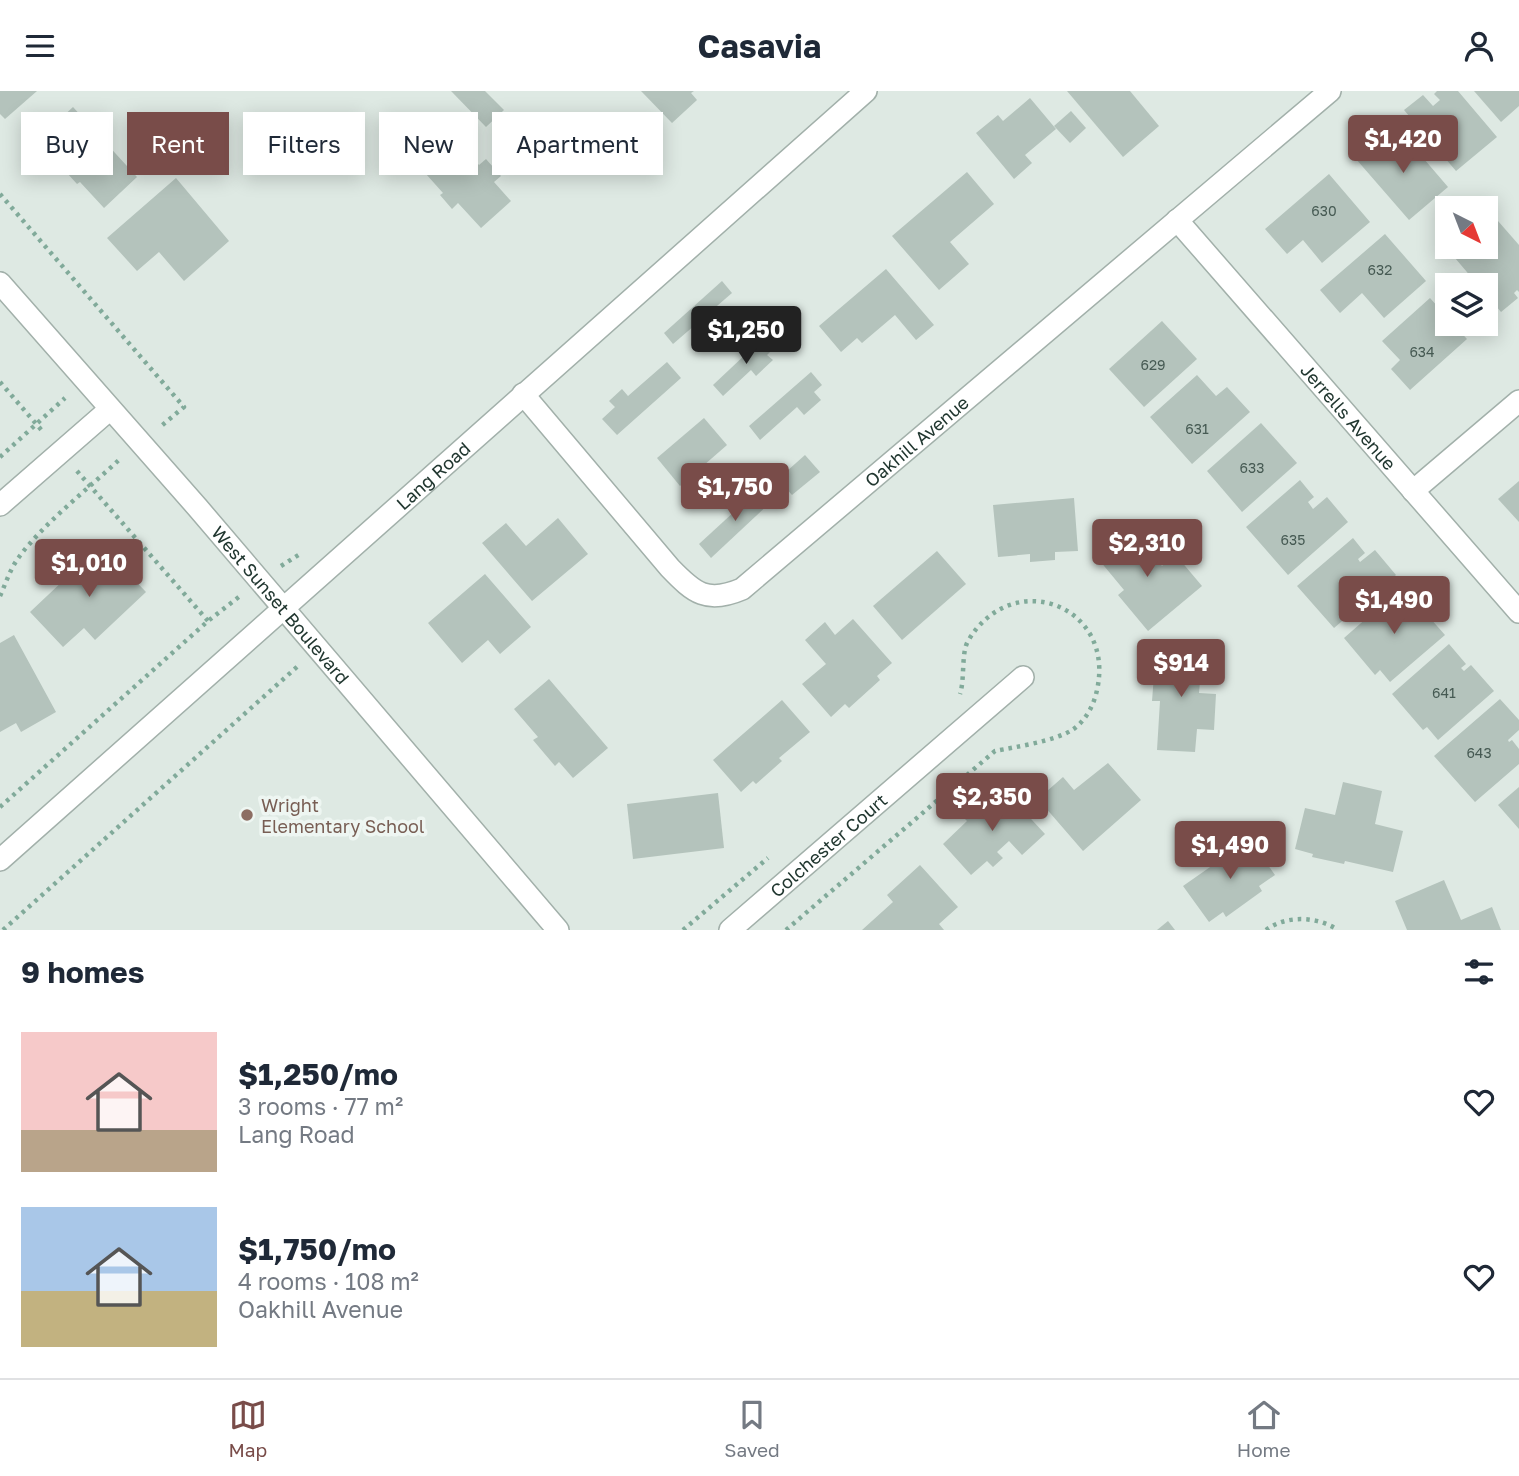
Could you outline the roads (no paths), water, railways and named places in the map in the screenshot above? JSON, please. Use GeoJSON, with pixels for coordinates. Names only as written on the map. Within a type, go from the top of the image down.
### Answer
{"type":"FeatureCollection","features":[{"type":"Feature","properties":{"kind":"street","name":"Lang Road"},"geometry":{"type":"LineString","coordinates":[[0,860],[866,91]]}},
{"type":"Feature","properties":{"kind":"street","name":"Oakhill Avenue"},"geometry":{"type":"LineString","coordinates":[[523,394],[670,568],[691,589],[705,594],[727,596],[742,589],[1330,91]]}},
{"type":"Feature","properties":{"kind":"street","name":"Jerrells Avenue"},"geometry":{"type":"LineString","coordinates":[[1177,220],[1519,612]]}},
{"type":"Feature","properties":{"kind":"street","name":"West Sunset Boulevard"},"geometry":{"type":"LineString","coordinates":[[0,283],[558,930]]}},
{"type":"Feature","properties":{"kind":"street"},"geometry":{"type":"LineString","coordinates":[[1413,491],[1519,401]]}},
{"type":"Feature","properties":{"kind":"street"},"geometry":{"type":"LineString","coordinates":[[0,505],[109,410]]}},
{"type":"Feature","properties":{"kind":"street","name":"Colchester Court"},"geometry":{"type":"LineString","coordinates":[[730,930],[1023,677]]}},
{"type":"Feature","properties":{"kind":"place","name":"Wright Elementary School"},"geometry":{"type":"Point","coordinates":[247,815]}}]}
